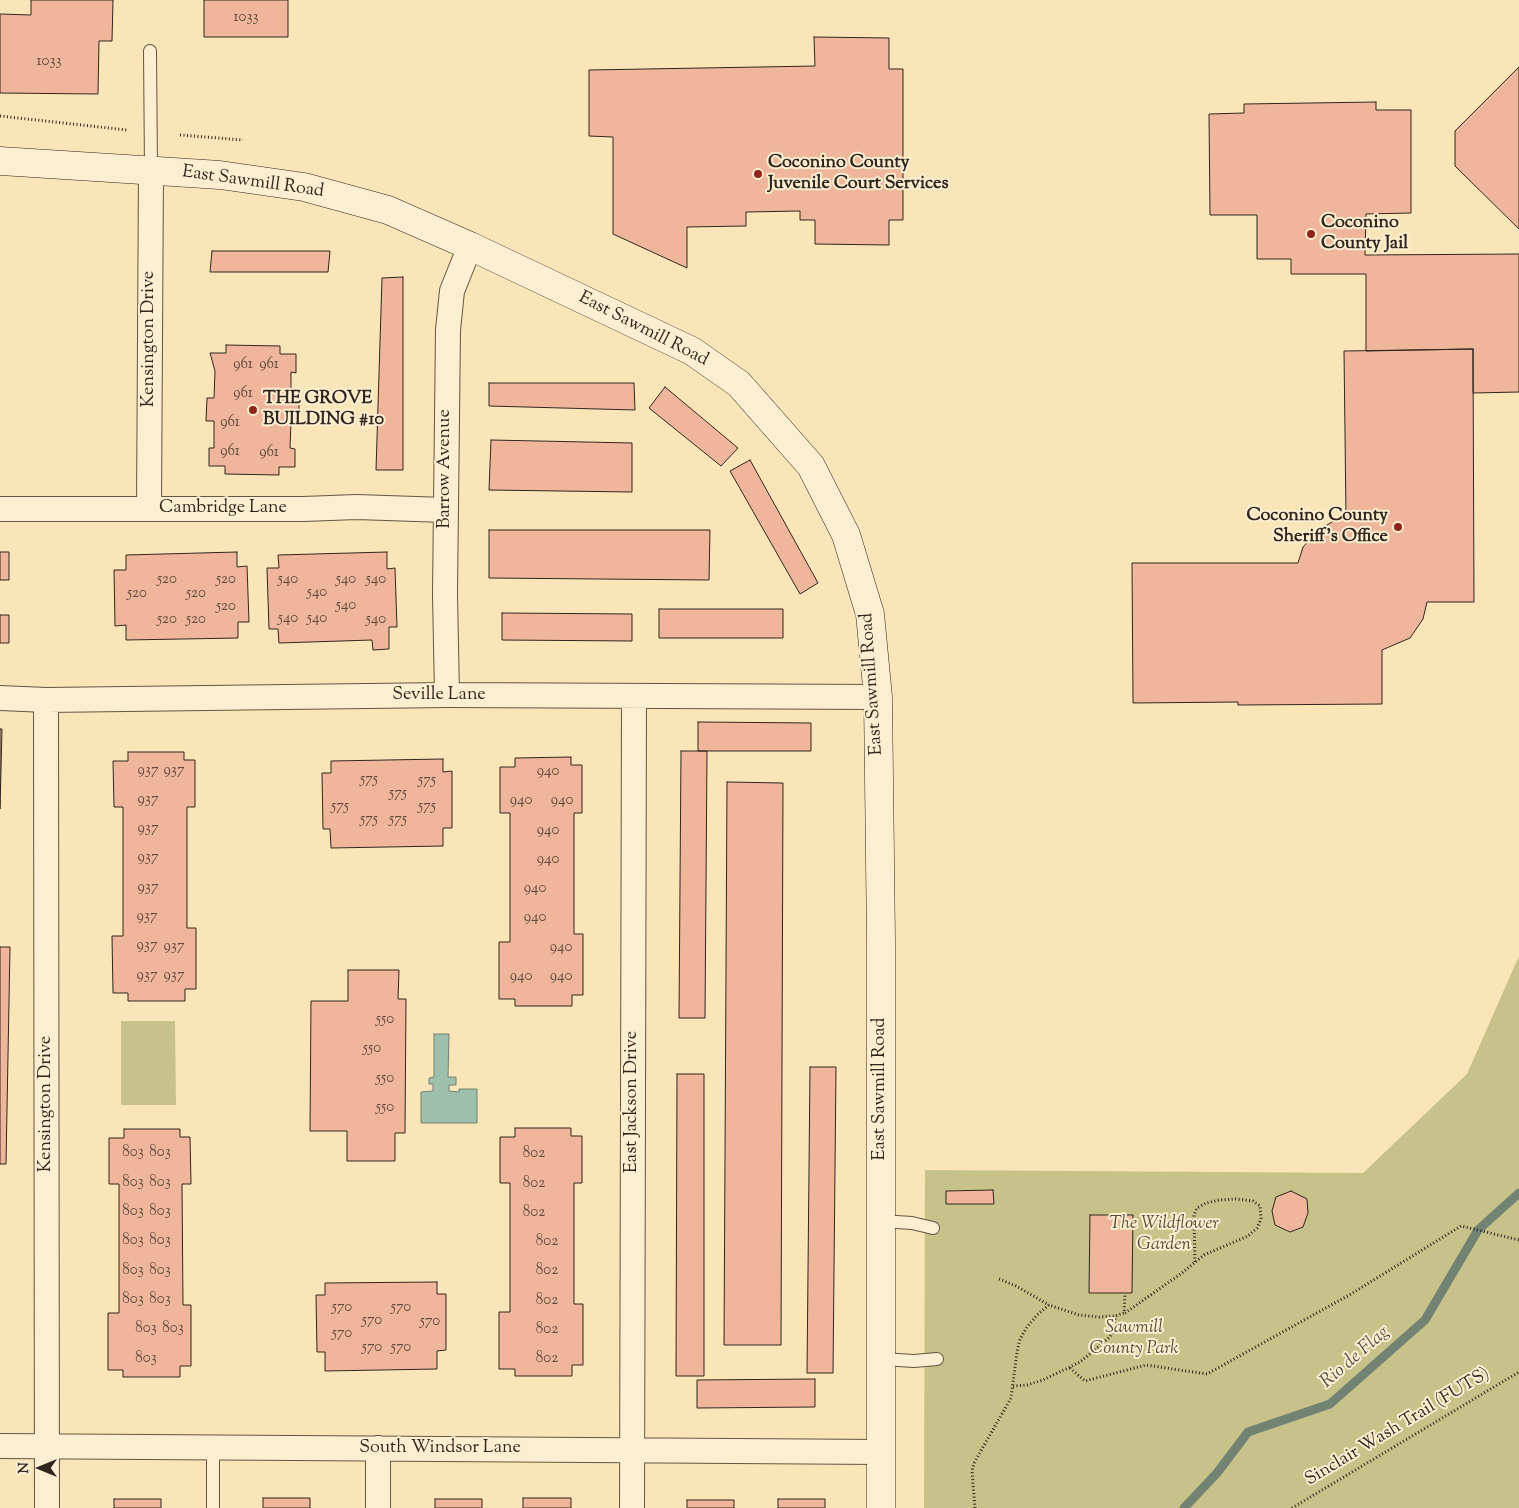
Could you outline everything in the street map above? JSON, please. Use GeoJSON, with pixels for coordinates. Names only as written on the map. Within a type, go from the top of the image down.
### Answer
{"type":"FeatureCollection","features":[{"type":"Feature","properties":{"kind":"street","name":"East Sawmill Road"},"geometry":{"type":"LineString","coordinates":[[0,161],[220,175],[304,187],[388,210],[470,246],[692,351],[739,384],[811,466],[846,535],[870,614],[878,697],[881,941],[881,1508]]}},
{"type":"Feature","properties":{"kind":"street","name":"Kensington Drive"},"geometry":{"type":"LineString","coordinates":[[149,509],[151,170]]}},
{"type":"Feature","properties":{"kind":"street","name":"Barrow Avenue"},"geometry":{"type":"LineString","coordinates":[[447,695],[445,510],[448,330],[452,291],[470,246]]}},
{"type":"Feature","properties":{"kind":"street","name":"Cambridge Lane"},"geometry":{"type":"LineString","coordinates":[[0,509],[357,507],[445,510]]}},
{"type":"Feature","properties":{"kind":"street","name":"Seville Lane"},"geometry":{"type":"LineString","coordinates":[[0,698],[46,700],[447,695],[878,697]]}},
{"type":"Feature","properties":{"kind":"street","name":"East Jackson Drive"},"geometry":{"type":"LineString","coordinates":[[632,1508],[634,696]]}},
{"type":"Feature","properties":{"kind":"street","name":"Kensington Drive"},"geometry":{"type":"LineString","coordinates":[[46,700],[47,1508]]}},
{"type":"Feature","properties":{"kind":"street","name":"South Windsor Lane"},"geometry":{"type":"LineString","coordinates":[[0,1446],[881,1452]]}},
{"type":"Feature","properties":{"kind":"street"},"geometry":{"type":"LineString","coordinates":[[378,1448],[378,1508]]}},
{"type":"Feature","properties":{"kind":"lane"},"geometry":{"type":"LineString","coordinates":[[150,51],[151,170]]}},
{"type":"Feature","properties":{"kind":"lane"},"geometry":{"type":"LineString","coordinates":[[880,1221],[912,1223],[933,1228]]}},
{"type":"Feature","properties":{"kind":"lane"},"geometry":{"type":"LineString","coordinates":[[881,1359],[914,1361],[937,1359]]}},
{"type":"Feature","properties":{"kind":"lane"},"geometry":{"type":"LineString","coordinates":[[213,1447],[213,1508]]}},
{"type":"Feature","properties":{"kind":"path"},"geometry":{"type":"LineString","coordinates":[[0,116],[127,130]]}},
{"type":"Feature","properties":{"kind":"path"},"geometry":{"type":"LineString","coordinates":[[180,135],[243,140]]}},
{"type":"Feature","properties":{"kind":"path"},"geometry":{"type":"LineString","coordinates":[[999,1279],[1016,1286],[1049,1305],[1079,1315],[1116,1316],[1124,1313],[1182,1273],[1204,1255],[1248,1236],[1257,1228],[1261,1219],[1260,1206],[1253,1201],[1236,1199],[1206,1203],[1197,1208],[1194,1215],[1195,1262]]}},
{"type":"Feature","properties":{"kind":"path"},"geometry":{"type":"LineString","coordinates":[[1070,1368],[1085,1381],[1146,1364],[1207,1374],[1352,1294],[1461,1226],[1519,1240]]}},
{"type":"Feature","properties":{"kind":"path"},"geometry":{"type":"LineString","coordinates":[[1124,1313],[1125,1294]]}},
{"type":"Feature","properties":{"kind":"path"},"geometry":{"type":"LineString","coordinates":[[976,1508],[972,1471],[974,1463],[1011,1398],[1020,1339],[1037,1315],[1049,1305]]}},
{"type":"Feature","properties":{"kind":"path"},"geometry":{"type":"LineString","coordinates":[[1013,1386],[1027,1385],[1043,1380],[1070,1368],[1110,1337],[1116,1327],[1116,1316]]}},
{"type":"Feature","properties":{"kind":"path","name":"Sinclair Wash Trail (FUTS)"},"geometry":{"type":"LineString","coordinates":[[1292,1508],[1519,1372]]}},
{"type":"Feature","properties":{"kind":"green space","name":"Sawmill County Park"},"geometry":{"type":"Polygon","coordinates":[[[1519,956],[1519,1508],[924,1508],[925,1170],[1363,1173],[1467,1074],[1519,956]]]}},
{"type":"Feature","properties":{"kind":"green space"},"geometry":{"type":"Polygon","coordinates":[[[121,1021],[175,1021],[176,1105],[121,1105],[121,1021]]]}},
{"type":"Feature","properties":{"kind":"shaded area"},"geometry":{"type":"Polygon","coordinates":[[[434,1034],[449,1034],[448,1077],[456,1077],[456,1085],[449,1085],[449,1091],[459,1092],[459,1089],[477,1089],[477,1123],[421,1123],[421,1092],[433,1091],[433,1084],[429,1084],[429,1078],[434,1077],[434,1034]]]}},
{"type":"Feature","properties":{"kind":"building"},"geometry":{"type":"Polygon","coordinates":[[[31,0],[113,0],[112,41],[99,41],[98,94],[0,93],[0,14],[31,15],[31,0]]]}},
{"type":"Feature","properties":{"kind":"building"},"geometry":{"type":"Polygon","coordinates":[[[204,0],[288,0],[288,37],[204,37],[204,0]]]}},
{"type":"Feature","properties":{"kind":"building","name":"Coconino County Juvenile Court Services"},"geometry":{"type":"Polygon","coordinates":[[[814,37],[889,38],[889,69],[903,69],[903,220],[889,220],[889,245],[815,244],[815,220],[800,220],[800,211],[746,212],[746,226],[687,227],[687,268],[613,234],[613,137],[589,136],[589,70],[815,66],[814,37]]]}},
{"type":"Feature","properties":{"kind":"building"},"geometry":{"type":"Polygon","coordinates":[[[1519,67],[1519,229],[1455,166],[1455,131],[1519,67]]]}},
{"type":"Feature","properties":{"kind":"building","name":"Coconino County Jail"},"geometry":{"type":"Polygon","coordinates":[[[1376,102],[1376,110],[1411,110],[1411,213],[1366,214],[1365,255],[1519,254],[1519,392],[1473,393],[1473,349],[1366,351],[1366,274],[1291,274],[1291,259],[1257,259],[1257,215],[1210,215],[1209,114],[1244,113],[1244,104],[1376,102]]]}},
{"type":"Feature","properties":{"kind":"building"},"geometry":{"type":"Polygon","coordinates":[[[212,251],[330,251],[328,272],[210,272],[212,251]]]}},
{"type":"Feature","properties":{"kind":"building"},"geometry":{"type":"Polygon","coordinates":[[[403,277],[403,470],[376,470],[382,278],[403,277]]]}},
{"type":"Feature","properties":{"kind":"building","name":"THE GROVE BUILDING #10"},"geometry":{"type":"Polygon","coordinates":[[[226,345],[280,346],[280,354],[296,354],[296,373],[291,372],[291,399],[299,399],[299,422],[291,422],[290,448],[295,449],[295,467],[279,467],[279,475],[225,474],[225,466],[209,466],[209,448],[214,448],[214,421],[206,421],[207,398],[214,398],[215,371],[210,353],[226,353],[226,345]]]}},
{"type":"Feature","properties":{"kind":"building","name":"Coconino County Sheriff's Office"},"geometry":{"type":"Polygon","coordinates":[[[1473,349],[1474,602],[1427,602],[1423,619],[1410,638],[1382,650],[1382,704],[1238,705],[1238,702],[1133,703],[1132,563],[1298,563],[1303,547],[1319,530],[1335,520],[1346,517],[1344,351],[1473,349]]]}},
{"type":"Feature","properties":{"kind":"building"},"geometry":{"type":"Polygon","coordinates":[[[489,383],[634,383],[635,410],[489,406],[489,383]]]}},
{"type":"Feature","properties":{"kind":"building"},"geometry":{"type":"Polygon","coordinates":[[[665,387],[738,448],[721,466],[649,408],[665,387]]]}},
{"type":"Feature","properties":{"kind":"building"},"geometry":{"type":"Polygon","coordinates":[[[491,440],[632,443],[632,492],[489,490],[491,440]]]}},
{"type":"Feature","properties":{"kind":"building"},"geometry":{"type":"Polygon","coordinates":[[[750,460],[818,583],[800,594],[730,471],[750,460]]]}},
{"type":"Feature","properties":{"kind":"building"},"geometry":{"type":"Polygon","coordinates":[[[489,530],[710,530],[709,580],[489,578],[489,530]]]}},
{"type":"Feature","properties":{"kind":"building"},"geometry":{"type":"Polygon","coordinates":[[[0,552],[9,552],[9,580],[0,580],[0,552]]]}},
{"type":"Feature","properties":{"kind":"building"},"geometry":{"type":"Polygon","coordinates":[[[237,552],[237,567],[247,566],[249,622],[238,622],[238,638],[126,640],[126,625],[115,626],[114,570],[126,570],[126,555],[237,552]]]}},
{"type":"Feature","properties":{"kind":"building"},"geometry":{"type":"Polygon","coordinates":[[[387,552],[387,569],[395,568],[397,627],[389,627],[389,649],[373,650],[372,640],[279,643],[278,629],[269,629],[267,568],[279,568],[278,555],[387,552]]]}},
{"type":"Feature","properties":{"kind":"building"},"geometry":{"type":"Polygon","coordinates":[[[659,609],[783,609],[783,638],[659,638],[659,609]]]}},
{"type":"Feature","properties":{"kind":"building"},"geometry":{"type":"Polygon","coordinates":[[[502,613],[632,614],[632,641],[502,640],[502,613]]]}},
{"type":"Feature","properties":{"kind":"building"},"geometry":{"type":"Polygon","coordinates":[[[0,615],[9,615],[9,643],[0,643],[0,615]]]}},
{"type":"Feature","properties":{"kind":"building"},"geometry":{"type":"Polygon","coordinates":[[[698,722],[811,723],[811,751],[698,751],[698,722]]]}},
{"type":"Feature","properties":{"kind":"building"},"geometry":{"type":"Polygon","coordinates":[[[0,729],[2,729],[0,809],[0,729]]]}},
{"type":"Feature","properties":{"kind":"building"},"geometry":{"type":"Polygon","coordinates":[[[681,751],[707,751],[705,1018],[679,1018],[681,751]]]}},
{"type":"Feature","properties":{"kind":"building"},"geometry":{"type":"Polygon","coordinates":[[[128,752],[184,752],[184,760],[195,760],[195,807],[187,807],[187,928],[196,928],[196,989],[185,989],[185,1001],[128,1001],[128,993],[113,993],[112,936],[123,936],[123,807],[114,807],[113,761],[128,761],[128,752]]]}},
{"type":"Feature","properties":{"kind":"building"},"geometry":{"type":"Polygon","coordinates":[[[571,757],[571,765],[582,765],[582,813],[574,813],[574,934],[583,934],[583,995],[572,995],[572,1006],[515,1006],[515,999],[499,999],[499,942],[510,942],[510,813],[500,813],[500,767],[515,767],[515,758],[571,757]]]}},
{"type":"Feature","properties":{"kind":"building"},"geometry":{"type":"Polygon","coordinates":[[[443,759],[443,772],[452,771],[452,828],[443,828],[443,846],[331,848],[330,829],[323,829],[322,773],[331,773],[331,761],[443,759]]]}},
{"type":"Feature","properties":{"kind":"building"},"geometry":{"type":"Polygon","coordinates":[[[727,782],[783,783],[781,1345],[724,1345],[727,782]]]}},
{"type":"Feature","properties":{"kind":"building"},"geometry":{"type":"Polygon","coordinates":[[[0,947],[10,947],[6,1164],[0,1164],[0,947]]]}},
{"type":"Feature","properties":{"kind":"building"},"geometry":{"type":"Polygon","coordinates":[[[348,970],[399,970],[398,999],[406,999],[405,1133],[395,1133],[395,1161],[347,1161],[347,1131],[310,1131],[311,1001],[348,1001],[348,970]]]}},
{"type":"Feature","properties":{"kind":"building"},"geometry":{"type":"Polygon","coordinates":[[[810,1067],[836,1067],[833,1373],[807,1373],[810,1067]]]}},
{"type":"Feature","properties":{"kind":"building"},"geometry":{"type":"Polygon","coordinates":[[[677,1074],[704,1074],[704,1376],[676,1376],[677,1074]]]}},
{"type":"Feature","properties":{"kind":"building"},"geometry":{"type":"Polygon","coordinates":[[[515,1128],[571,1128],[571,1136],[582,1136],[582,1183],[574,1183],[574,1304],[583,1304],[583,1365],[572,1365],[572,1376],[515,1376],[515,1369],[499,1369],[499,1312],[510,1312],[510,1183],[500,1183],[500,1137],[515,1137],[515,1128]]]}},
{"type":"Feature","properties":{"kind":"building"},"geometry":{"type":"Polygon","coordinates":[[[124,1129],[180,1129],[180,1137],[190,1137],[191,1184],[182,1184],[183,1305],[191,1305],[191,1366],[180,1366],[180,1377],[123,1377],[123,1370],[108,1370],[108,1313],[119,1313],[119,1184],[109,1184],[109,1138],[124,1138],[124,1129]]]}},
{"type":"Feature","properties":{"kind":"building"},"geometry":{"type":"Polygon","coordinates":[[[993,1190],[994,1204],[946,1204],[946,1191],[993,1190]]]}},
{"type":"Feature","properties":{"kind":"building"},"geometry":{"type":"Polygon","coordinates":[[[1291,1191],[1307,1199],[1308,1213],[1303,1227],[1290,1232],[1275,1225],[1272,1211],[1276,1197],[1291,1191]]]}},
{"type":"Feature","properties":{"kind":"building"},"geometry":{"type":"Polygon","coordinates":[[[1090,1215],[1133,1215],[1132,1293],[1089,1293],[1090,1215]]]}},
{"type":"Feature","properties":{"kind":"building"},"geometry":{"type":"Polygon","coordinates":[[[437,1282],[437,1294],[446,1294],[446,1350],[437,1351],[437,1369],[325,1371],[325,1352],[317,1352],[316,1295],[325,1295],[325,1283],[437,1282]]]}},
{"type":"Feature","properties":{"kind":"building"},"geometry":{"type":"Polygon","coordinates":[[[815,1379],[815,1407],[697,1408],[697,1380],[815,1379]]]}},
{"type":"Feature","properties":{"kind":"building"},"geometry":{"type":"Polygon","coordinates":[[[263,1498],[310,1498],[310,1508],[263,1508],[263,1498]]]}},
{"type":"Feature","properties":{"kind":"building"},"geometry":{"type":"Polygon","coordinates":[[[523,1498],[571,1498],[571,1508],[523,1508],[523,1498]]]}},
{"type":"Feature","properties":{"kind":"building"},"geometry":{"type":"Polygon","coordinates":[[[114,1499],[161,1499],[161,1508],[114,1508],[114,1499]]]}},
{"type":"Feature","properties":{"kind":"building"},"geometry":{"type":"Polygon","coordinates":[[[435,1499],[482,1499],[482,1508],[435,1508],[435,1499]]]}},
{"type":"Feature","properties":{"kind":"building"},"geometry":{"type":"Polygon","coordinates":[[[778,1499],[825,1499],[825,1508],[778,1508],[778,1499]]]}},
{"type":"Feature","properties":{"kind":"building"},"geometry":{"type":"Polygon","coordinates":[[[687,1500],[734,1500],[734,1508],[687,1508],[687,1500]]]}},
{"type":"Feature","properties":{"kind":"waterway","name":"Rio de Flag"},"geometry":{"type":"LineString","coordinates":[[1184,1508],[1217,1473],[1248,1432],[1330,1404],[1425,1320],[1478,1230],[1519,1193]]}},
{"type":"Feature","properties":{"kind":"place","name":"Coconino County Juvenile Court Services"},"geometry":{"type":"Point","coordinates":[758,174]}},
{"type":"Feature","properties":{"kind":"place","name":"Coconino County Jail"},"geometry":{"type":"Point","coordinates":[1311,234]}},
{"type":"Feature","properties":{"kind":"place","name":"THE GROVE BUILDING #10"},"geometry":{"type":"Point","coordinates":[253,410]}},
{"type":"Feature","properties":{"kind":"place","name":"Coconino County Sheriff's Office"},"geometry":{"type":"Point","coordinates":[1398,527]}},
{"type":"Feature","properties":{"kind":"park label","name":"The Wildflower Garden"},"geometry":{"type":"Point","coordinates":[1164,1235]}}]}
